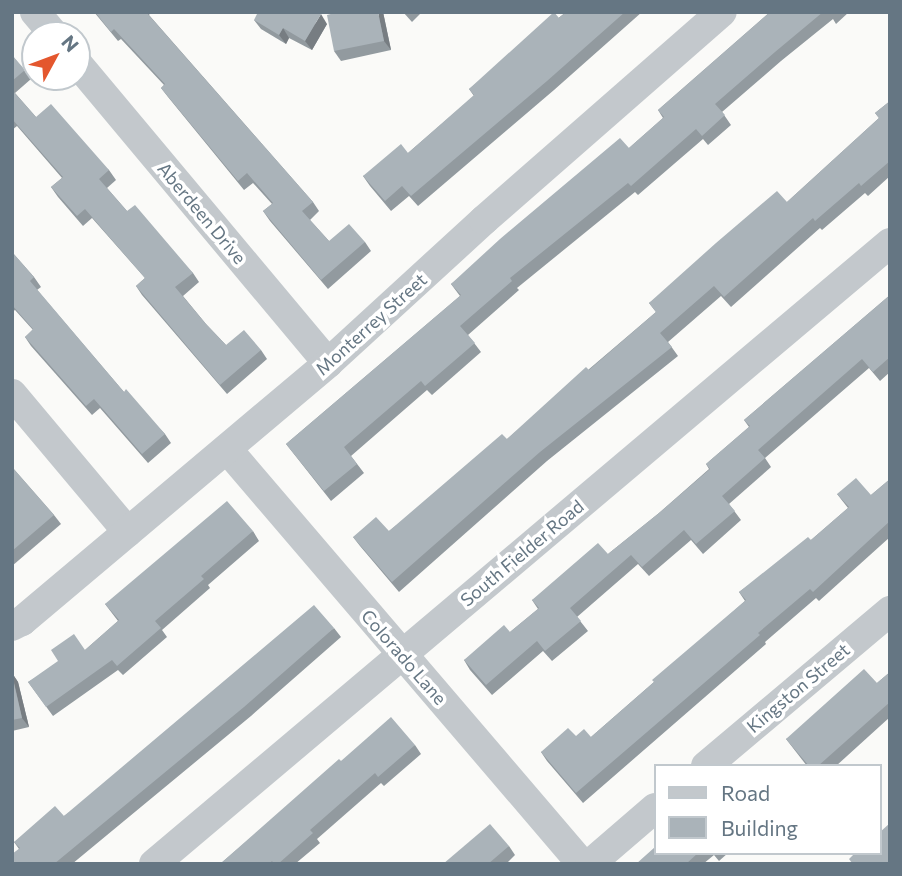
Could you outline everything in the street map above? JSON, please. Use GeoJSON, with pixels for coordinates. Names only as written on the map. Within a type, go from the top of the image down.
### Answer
{"type":"FeatureCollection","features":[{"type":"Feature","properties":{"kind":"street","name":"Monterrey Street"},"geometry":{"type":"LineString","coordinates":[[12,626],[22,621],[328,363],[484,220],[722,12]]}},
{"type":"Feature","properties":{"kind":"street","name":"Aberdeen Drive"},"geometry":{"type":"LineString","coordinates":[[91,80],[328,363]]}},
{"type":"Feature","properties":{"kind":"street","name":"South Fielder Road"},"geometry":{"type":"LineString","coordinates":[[155,864],[890,243]]}},
{"type":"Feature","properties":{"kind":"street"},"geometry":{"type":"LineString","coordinates":[[12,394],[128,532]]}},
{"type":"Feature","properties":{"kind":"street","name":"Colorado Lane"},"geometry":{"type":"LineString","coordinates":[[227,449],[582,864]]}},
{"type":"Feature","properties":{"kind":"street","name":"Kingston Street"},"geometry":{"type":"LineString","coordinates":[[708,764],[890,611]]}},
{"type":"Feature","properties":{"kind":"street"},"geometry":{"type":"LineString","coordinates":[[590,864],[654,809]]}},
{"type":"Feature","properties":{"kind":"building"},"geometry":{"type":"Polygon","coordinates":[[[95,12],[146,12],[313,202],[302,211],[329,241],[349,224],[365,242],[321,280],[263,211],[273,203],[247,173],[238,181],[161,88],[165,84],[114,29],[111,32],[95,12]]]}},
{"type":"Feature","properties":{"kind":"building"},"geometry":{"type":"Polygon","coordinates":[[[258,12],[321,14],[305,41],[283,28],[279,35],[254,20],[258,12]]]}},
{"type":"Feature","properties":{"kind":"building"},"geometry":{"type":"Polygon","coordinates":[[[338,12],[378,12],[384,41],[334,51],[327,15],[338,12]]]}},
{"type":"Feature","properties":{"kind":"building"},"geometry":{"type":"Polygon","coordinates":[[[554,12],[559,18],[566,12],[625,12],[411,196],[402,186],[385,201],[363,176],[401,144],[408,153],[474,95],[469,89],[554,12]]]}},
{"type":"Feature","properties":{"kind":"building"},"geometry":{"type":"Polygon","coordinates":[[[770,12],[823,12],[715,104],[725,115],[702,136],[696,129],[631,186],[628,183],[510,278],[512,281],[460,326],[475,343],[425,386],[421,381],[344,447],[357,464],[324,491],[286,444],[461,295],[451,284],[500,239],[620,138],[629,148],[664,117],[658,110],[770,12]]]}},
{"type":"Feature","properties":{"kind":"building"},"geometry":{"type":"Polygon","coordinates":[[[12,55],[21,65],[21,73],[12,81],[12,55]]]}},
{"type":"Feature","properties":{"kind":"building"},"geometry":{"type":"Polygon","coordinates":[[[12,90],[36,117],[51,104],[109,170],[99,179],[127,211],[135,205],[193,273],[175,287],[226,345],[244,330],[261,350],[220,385],[136,286],[145,278],[85,209],[77,216],[51,187],[63,177],[12,119],[12,90]]]}},
{"type":"Feature","properties":{"kind":"building"},"geometry":{"type":"Polygon","coordinates":[[[890,101],[890,161],[861,186],[859,183],[815,221],[813,218],[724,297],[714,286],[660,333],[672,347],[540,452],[392,582],[353,537],[376,517],[389,531],[502,434],[507,439],[586,367],[589,370],[656,312],[649,303],[716,243],[777,191],[787,202],[879,118],[875,113],[890,101]]]}},
{"type":"Feature","properties":{"kind":"building"},"geometry":{"type":"Polygon","coordinates":[[[12,252],[34,277],[30,281],[124,392],[126,389],[165,434],[142,454],[94,399],[86,406],[25,337],[33,329],[12,305],[12,252]]]}},
{"type":"Feature","properties":{"kind":"building"},"geometry":{"type":"Polygon","coordinates":[[[890,295],[890,357],[873,372],[862,359],[758,450],[765,458],[722,496],[735,511],[696,544],[684,530],[642,567],[631,555],[570,608],[581,621],[545,651],[537,641],[486,685],[464,660],[504,625],[510,632],[539,608],[532,600],[598,543],[608,554],[659,513],[710,469],[706,464],[750,426],[744,420],[890,295]]]}},
{"type":"Feature","properties":{"kind":"building"},"geometry":{"type":"Polygon","coordinates":[[[12,467],[54,515],[12,551],[12,467]]]}},
{"type":"Feature","properties":{"kind":"building"},"geometry":{"type":"Polygon","coordinates":[[[856,478],[871,495],[890,479],[890,521],[813,592],[810,589],[758,633],[760,635],[576,793],[541,752],[568,728],[576,736],[584,729],[591,737],[654,682],[652,680],[746,600],[739,592],[808,537],[811,540],[849,507],[837,494],[856,478]]]}},
{"type":"Feature","properties":{"kind":"building"},"geometry":{"type":"Polygon","coordinates":[[[227,501],[253,531],[201,576],[204,579],[155,621],[161,628],[117,666],[112,660],[46,707],[28,682],[58,661],[51,650],[74,634],[85,650],[119,620],[105,604],[227,501]]]}},
{"type":"Feature","properties":{"kind":"building"},"geometry":{"type":"Polygon","coordinates":[[[314,605],[334,628],[244,707],[54,864],[12,864],[12,854],[20,848],[14,842],[55,806],[64,816],[314,605]]]}},
{"type":"Feature","properties":{"kind":"building"},"geometry":{"type":"Polygon","coordinates":[[[864,669],[877,683],[890,672],[890,702],[820,764],[807,764],[786,739],[864,669]]]}},
{"type":"Feature","properties":{"kind":"building"},"geometry":{"type":"Polygon","coordinates":[[[12,675],[22,718],[12,720],[12,675]]]}},
{"type":"Feature","properties":{"kind":"building"},"geometry":{"type":"Polygon","coordinates":[[[391,717],[415,745],[378,777],[375,773],[310,830],[313,833],[278,864],[272,861],[269,864],[220,864],[339,759],[341,761],[391,717]]]}},
{"type":"Feature","properties":{"kind":"building"},"geometry":{"type":"Polygon","coordinates":[[[890,823],[890,864],[850,864],[852,863],[849,859],[853,855],[881,855],[881,831],[890,823]]]}},
{"type":"Feature","properties":{"kind":"building"},"geometry":{"type":"Polygon","coordinates":[[[490,824],[509,846],[488,864],[443,864],[490,824]]]}},
{"type":"Feature","properties":{"kind":"building"},"geometry":{"type":"Polygon","coordinates":[[[654,848],[654,855],[696,855],[686,864],[636,864],[654,848]]]}}]}
